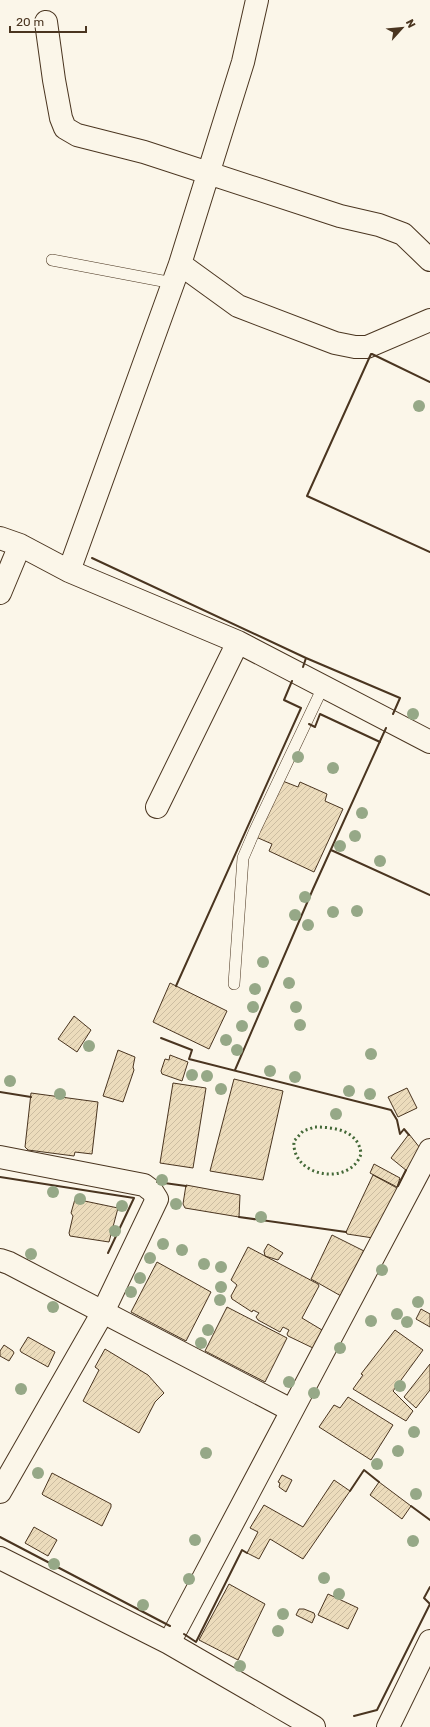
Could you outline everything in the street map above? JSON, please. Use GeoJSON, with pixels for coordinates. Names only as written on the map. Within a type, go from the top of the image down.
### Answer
{"type":"FeatureCollection","features":[{"type":"Feature","properties":{"kind":"street"},"geometry":{"type":"LineString","coordinates":[[69,571],[177,274],[242,62],[257,0]]}},
{"type":"Feature","properties":{"kind":"street"},"geometry":{"type":"LineString","coordinates":[[46,22],[60,118],[65,128],[77,135],[144,152],[340,216],[379,225],[403,234],[430,260]]}},
{"type":"Feature","properties":{"kind":"street"},"geometry":{"type":"LineString","coordinates":[[177,274],[238,306],[335,343],[355,347],[367,347],[430,320]]}},
{"type":"Feature","properties":{"kind":"street"},"geometry":{"type":"LineString","coordinates":[[0,593],[10,541],[69,571],[238,642],[430,742]]}},
{"type":"Feature","properties":{"kind":"street"},"geometry":{"type":"LineString","coordinates":[[157,807],[238,642]]}},
{"type":"Feature","properties":{"kind":"street"},"geometry":{"type":"LineString","coordinates":[[170,1643],[291,1410],[430,1150]]}},
{"type":"Feature","properties":{"kind":"street"},"geometry":{"type":"LineString","coordinates":[[0,1157],[144,1185],[152,1191],[156,1199],[103,1312],[0,1492]]}},
{"type":"Feature","properties":{"kind":"street"},"geometry":{"type":"LineString","coordinates":[[0,1260],[9,1263],[291,1410]]}},
{"type":"Feature","properties":{"kind":"street"},"geometry":{"type":"LineString","coordinates":[[0,1558],[170,1643],[314,1727]]}},
{"type":"Feature","properties":{"kind":"street"},"geometry":{"type":"LineString","coordinates":[[388,1727],[430,1641]]}},
{"type":"Feature","properties":{"kind":"lane"},"geometry":{"type":"LineString","coordinates":[[52,260],[177,274]]}},
{"type":"Feature","properties":{"kind":"lane"},"geometry":{"type":"LineString","coordinates":[[234,984],[243,858],[323,687]]}},
{"type":"Feature","properties":{"kind":"building"},"geometry":{"type":"Polygon","coordinates":[[[280,780],[298,787],[300,782],[327,794],[325,801],[343,809],[314,872],[269,851],[272,844],[256,837],[280,780]]]}},
{"type":"Feature","properties":{"kind":"building"},"geometry":{"type":"Polygon","coordinates":[[[170,983],[227,1011],[209,1049],[153,1022],[170,983]]]}},
{"type":"Feature","properties":{"kind":"building"},"geometry":{"type":"Polygon","coordinates":[[[74,1016],[91,1030],[77,1052],[58,1039],[74,1016]]]}},
{"type":"Feature","properties":{"kind":"building"},"geometry":{"type":"Polygon","coordinates":[[[118,1050],[135,1057],[133,1067],[134,1070],[123,1102],[103,1096],[118,1050]]]}},
{"type":"Feature","properties":{"kind":"building"},"geometry":{"type":"Polygon","coordinates":[[[170,1055],[188,1062],[182,1081],[162,1074],[161,1071],[165,1059],[169,1060],[170,1055]]]}},
{"type":"Feature","properties":{"kind":"building"},"geometry":{"type":"Polygon","coordinates":[[[234,1079],[283,1091],[263,1180],[210,1171],[234,1079]]]}},
{"type":"Feature","properties":{"kind":"building"},"geometry":{"type":"Polygon","coordinates":[[[173,1083],[206,1088],[193,1168],[160,1163],[173,1083]]]}},
{"type":"Feature","properties":{"kind":"building"},"geometry":{"type":"Polygon","coordinates":[[[407,1088],[417,1108],[398,1117],[388,1097],[407,1088]]]}},
{"type":"Feature","properties":{"kind":"building"},"geometry":{"type":"Polygon","coordinates":[[[31,1093],[98,1102],[92,1154],[75,1152],[74,1156],[28,1150],[25,1147],[31,1093]]]}},
{"type":"Feature","properties":{"kind":"building"},"geometry":{"type":"Polygon","coordinates":[[[409,1134],[420,1148],[407,1171],[391,1158],[409,1134]]]}},
{"type":"Feature","properties":{"kind":"building"},"geometry":{"type":"Polygon","coordinates":[[[374,1164],[400,1178],[397,1187],[370,1173],[374,1164]]]}},
{"type":"Feature","properties":{"kind":"building"},"geometry":{"type":"Polygon","coordinates":[[[373,1175],[397,1188],[398,1190],[373,1238],[347,1234],[346,1232],[373,1175]]]}},
{"type":"Feature","properties":{"kind":"building"},"geometry":{"type":"Polygon","coordinates":[[[186,1185],[240,1195],[239,1217],[185,1208],[183,1204],[186,1185]]]}},
{"type":"Feature","properties":{"kind":"building"},"geometry":{"type":"Polygon","coordinates":[[[75,1199],[118,1208],[109,1242],[70,1236],[69,1233],[73,1216],[71,1213],[75,1199]]]}},
{"type":"Feature","properties":{"kind":"building"},"geometry":{"type":"Polygon","coordinates":[[[332,1235],[364,1251],[341,1296],[311,1279],[332,1235]]]}},
{"type":"Feature","properties":{"kind":"building"},"geometry":{"type":"Polygon","coordinates":[[[268,1244],[283,1253],[278,1260],[265,1256],[264,1251],[268,1244]]]}},
{"type":"Feature","properties":{"kind":"building"},"geometry":{"type":"Polygon","coordinates":[[[248,1247],[318,1284],[319,1286],[302,1318],[323,1332],[313,1348],[288,1336],[287,1334],[289,1330],[283,1327],[280,1332],[258,1320],[256,1317],[259,1313],[253,1310],[252,1312],[232,1299],[231,1296],[237,1285],[231,1280],[248,1247]]]}},
{"type":"Feature","properties":{"kind":"building"},"geometry":{"type":"Polygon","coordinates":[[[157,1262],[211,1292],[186,1341],[131,1312],[157,1262]]]}},
{"type":"Feature","properties":{"kind":"building"},"geometry":{"type":"Polygon","coordinates":[[[227,1307],[287,1338],[265,1382],[205,1351],[227,1307]]]}},
{"type":"Feature","properties":{"kind":"building"},"geometry":{"type":"Polygon","coordinates":[[[421,1309],[430,1314],[430,1327],[416,1319],[421,1309]]]}},
{"type":"Feature","properties":{"kind":"building"},"geometry":{"type":"Polygon","coordinates":[[[395,1330],[423,1350],[393,1391],[413,1411],[406,1421],[353,1389],[363,1375],[361,1374],[395,1330]]]}},
{"type":"Feature","properties":{"kind":"building"},"geometry":{"type":"Polygon","coordinates":[[[28,1337],[55,1352],[48,1367],[21,1352],[20,1350],[28,1337]]]}},
{"type":"Feature","properties":{"kind":"building"},"geometry":{"type":"Polygon","coordinates":[[[4,1345],[14,1353],[9,1361],[0,1356],[0,1351],[4,1345]]]}},
{"type":"Feature","properties":{"kind":"building"},"geometry":{"type":"Polygon","coordinates":[[[105,1349],[148,1375],[164,1393],[155,1402],[139,1433],[83,1401],[99,1370],[95,1367],[105,1349]]]}},
{"type":"Feature","properties":{"kind":"building"},"geometry":{"type":"Polygon","coordinates":[[[430,1364],[430,1390],[416,1408],[404,1397],[430,1364]]]}},
{"type":"Feature","properties":{"kind":"building"},"geometry":{"type":"Polygon","coordinates":[[[348,1397],[393,1425],[371,1460],[319,1427],[334,1405],[340,1408],[348,1397]]]}},
{"type":"Feature","properties":{"kind":"building"},"geometry":{"type":"Polygon","coordinates":[[[52,1473],[111,1504],[102,1526],[42,1494],[52,1473]]]}},
{"type":"Feature","properties":{"kind":"building"},"geometry":{"type":"Polygon","coordinates":[[[282,1475],[292,1480],[286,1492],[279,1487],[280,1483],[278,1482],[282,1475]]]}},
{"type":"Feature","properties":{"kind":"building"},"geometry":{"type":"Polygon","coordinates":[[[334,1480],[350,1491],[303,1559],[270,1539],[259,1559],[247,1553],[258,1532],[250,1528],[264,1505],[303,1527],[334,1480]]]}},
{"type":"Feature","properties":{"kind":"building"},"geometry":{"type":"Polygon","coordinates":[[[379,1482],[411,1506],[402,1519],[370,1495],[379,1482]]]}},
{"type":"Feature","properties":{"kind":"building"},"geometry":{"type":"Polygon","coordinates":[[[34,1527],[57,1540],[48,1556],[25,1543],[34,1527]]]}},
{"type":"Feature","properties":{"kind":"building"},"geometry":{"type":"Polygon","coordinates":[[[229,1584],[265,1604],[238,1660],[199,1640],[229,1584]]]}},
{"type":"Feature","properties":{"kind":"building"},"geometry":{"type":"Polygon","coordinates":[[[328,1594],[358,1608],[348,1629],[318,1615],[328,1594]]]}},
{"type":"Feature","properties":{"kind":"building"},"geometry":{"type":"Polygon","coordinates":[[[299,1609],[304,1609],[314,1613],[315,1616],[312,1623],[296,1615],[299,1609]]]}},
{"type":"Feature","properties":{"kind":"hedge"},"geometry":{"type":"LineString","coordinates":[[315,1127],[338,1129],[351,1135],[356,1140],[361,1154],[355,1164],[345,1171],[334,1174],[311,1170],[302,1163],[296,1153],[294,1141],[303,1131],[315,1127]]}},
{"type":"Feature","properties":{"kind":"wall"},"geometry":{"type":"LineString","coordinates":[[371,354],[307,496],[430,552]]}},
{"type":"Feature","properties":{"kind":"wall"},"geometry":{"type":"LineString","coordinates":[[372,354],[430,382]]}},
{"type":"Feature","properties":{"kind":"wall"},"geometry":{"type":"LineString","coordinates":[[92,558],[306,658]]}},
{"type":"Feature","properties":{"kind":"wall"},"geometry":{"type":"LineString","coordinates":[[303,667],[306,658],[400,698],[393,714]]}},
{"type":"Feature","properties":{"kind":"wall"},"geometry":{"type":"LineString","coordinates":[[176,986],[301,708],[284,700],[292,681]]}},
{"type":"Feature","properties":{"kind":"wall"},"geometry":{"type":"LineString","coordinates":[[309,724],[315,727],[320,714],[380,742]]}},
{"type":"Feature","properties":{"kind":"wall"},"geometry":{"type":"LineString","coordinates":[[235,1070],[313,889],[386,728]]}},
{"type":"Feature","properties":{"kind":"wall"},"geometry":{"type":"LineString","coordinates":[[331,850],[430,895]]}},
{"type":"Feature","properties":{"kind":"wall"},"geometry":{"type":"LineString","coordinates":[[161,1038],[192,1050],[189,1059],[391,1110],[397,1120],[400,1134],[404,1129],[409,1135]]}},
{"type":"Feature","properties":{"kind":"wall"},"geometry":{"type":"LineString","coordinates":[[0,1092],[31,1097]]}},
{"type":"Feature","properties":{"kind":"wall"},"geometry":{"type":"LineString","coordinates":[[398,1186],[406,1170]]}},
{"type":"Feature","properties":{"kind":"wall"},"geometry":{"type":"LineString","coordinates":[[0,1177],[134,1198],[108,1253]]}},
{"type":"Feature","properties":{"kind":"wall"},"geometry":{"type":"LineString","coordinates":[[157,1182],[186,1186]]}},
{"type":"Feature","properties":{"kind":"wall"},"geometry":{"type":"LineString","coordinates":[[239,1217],[346,1232]]}},
{"type":"Feature","properties":{"kind":"wall"},"geometry":{"type":"LineString","coordinates":[[350,1491],[364,1470],[379,1482]]}},
{"type":"Feature","properties":{"kind":"wall"},"geometry":{"type":"LineString","coordinates":[[411,1506],[430,1520]]}},
{"type":"Feature","properties":{"kind":"wall"},"geometry":{"type":"LineString","coordinates":[[0,1537],[170,1626]]}},
{"type":"Feature","properties":{"kind":"wall"},"geometry":{"type":"LineString","coordinates":[[184,1634],[196,1642],[242,1550],[247,1553]]}},
{"type":"Feature","properties":{"kind":"wall"},"geometry":{"type":"LineString","coordinates":[[354,1716],[377,1710],[430,1604],[424,1598],[430,1587]]}}]}
